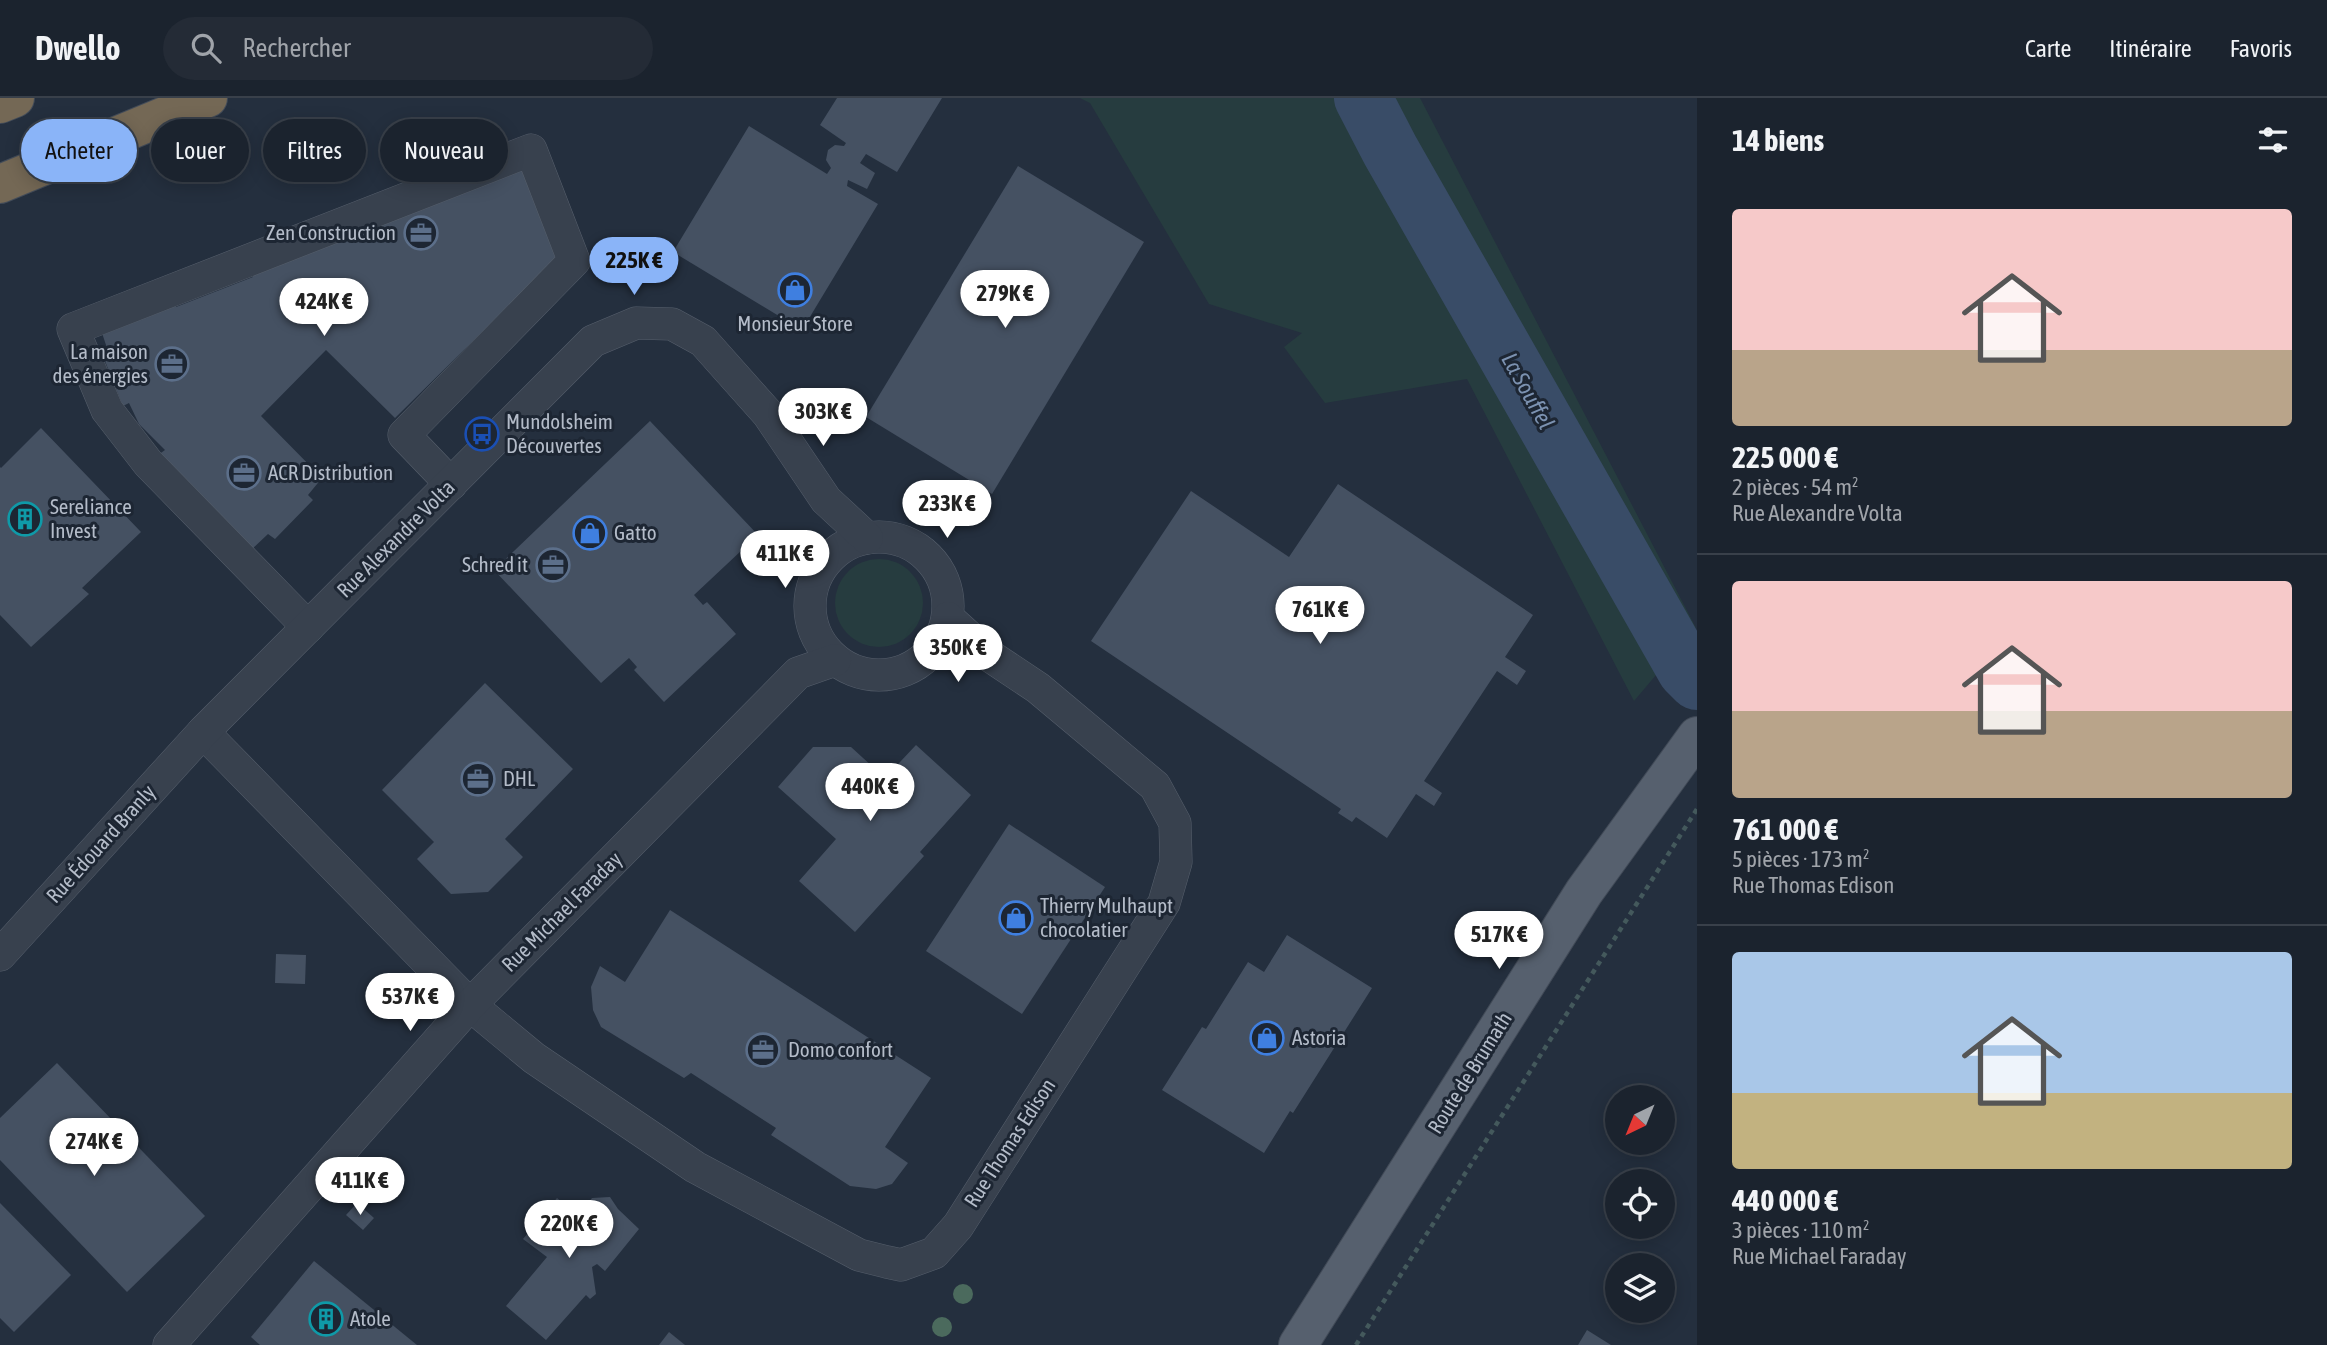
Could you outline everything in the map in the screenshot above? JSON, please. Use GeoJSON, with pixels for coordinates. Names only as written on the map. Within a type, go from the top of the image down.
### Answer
{"type":"FeatureCollection","features":[{"type":"Feature","properties":{"kind":"highway"},"geometry":{"type":"LineString","coordinates":[[0,104],[15,98]]}},
{"type":"Feature","properties":{"kind":"highway"},"geometry":{"type":"LineString","coordinates":[[0,184],[208,98]]}},
{"type":"Feature","properties":{"kind":"main road","name":"Route de Brumath"},"geometry":{"type":"LineString","coordinates":[[1297,1345],[1584,892],[1693,742]]}},
{"type":"Feature","properties":{"kind":"street"},"geometry":{"type":"LineString","coordinates":[[308,627],[148,463],[107,410],[73,329],[531,150],[574,261],[404,435],[451,484]]}},
{"type":"Feature","properties":{"kind":"street","name":"Rue Alexandre Volta"},"geometry":{"type":"LineString","coordinates":[[203,732],[593,341],[636,323],[672,324],[703,341],[768,414],[825,500],[867,538]]}},
{"type":"Feature","properties":{"kind":"street"},"geometry":{"type":"LineString","coordinates":[[825,500],[827,561]]}},
{"type":"Feature","properties":{"kind":"street"},"geometry":{"type":"LineString","coordinates":[[889,537],[909,543],[926,555],[939,570],[947,590],[948,618],[941,639],[925,658],[910,669],[892,675],[869,675],[850,669],[835,660],[823,647],[810,612],[815,580],[827,561],[844,546],[867,538],[889,537]]}},
{"type":"Feature","properties":{"kind":"street","name":"Rue Thomas Edison"},"geometry":{"type":"LineString","coordinates":[[470,1005],[534,1058],[695,1167],[859,1255],[901,1265],[934,1253],[958,1226],[1164,903],[1176,862],[1175,823],[1155,786],[1038,688],[990,656],[948,618]]}},
{"type":"Feature","properties":{"kind":"street"},"geometry":{"type":"LineString","coordinates":[[798,673],[815,631]]}},
{"type":"Feature","properties":{"kind":"street"},"geometry":{"type":"LineString","coordinates":[[925,658],[990,656]]}},
{"type":"Feature","properties":{"kind":"street","name":"Rue Michael Faraday"},"geometry":{"type":"LineString","coordinates":[[169,1345],[470,1005],[798,673],[835,660]]}},
{"type":"Feature","properties":{"kind":"street"},"geometry":{"type":"LineString","coordinates":[[203,732],[470,1005]]}},
{"type":"Feature","properties":{"kind":"street","name":"Rue Édouard Branly"},"geometry":{"type":"LineString","coordinates":[[0,955],[203,732]]}},
{"type":"Feature","properties":{"kind":"path"},"geometry":{"type":"LineString","coordinates":[[1356,1345],[1697,809]]}},
{"type":"Feature","properties":{"kind":"green space"},"geometry":{"type":"Polygon","coordinates":[[[1080,98],[1420,98],[1696,628],[1634,701],[1467,379],[1325,403],[1284,347],[1302,333],[1209,304],[1090,103],[1080,98]]]}},
{"type":"Feature","properties":{"kind":"green space"},"geometry":{"type":"Polygon","coordinates":[[[879,559],[896,563],[910,572],[919,586],[923,603],[919,620],[910,634],[896,643],[879,647],[862,643],[848,634],[839,620],[835,603],[839,586],[848,572],[862,563],[879,559]]]}},
{"type":"Feature","properties":{"kind":"building"},"geometry":{"type":"Polygon","coordinates":[[[837,98],[942,98],[897,172],[866,154],[860,163],[875,173],[867,189],[848,180],[847,186],[878,204],[802,330],[673,252],[749,126],[827,174],[831,168],[826,160],[828,150],[835,145],[844,146],[846,143],[820,125],[837,98]]]}},
{"type":"Feature","properties":{"kind":"building"},"geometry":{"type":"Polygon","coordinates":[[[519,159],[559,256],[395,418],[326,350],[261,416],[322,478],[308,495],[313,500],[275,539],[268,534],[250,551],[158,455],[165,450],[139,424],[129,403],[123,406],[103,356],[109,354],[101,330],[174,302],[176,307],[253,277],[253,270],[464,182],[508,182],[508,164],[519,159]]]}},
{"type":"Feature","properties":{"kind":"building"},"geometry":{"type":"Polygon","coordinates":[[[1018,166],[1144,242],[992,494],[866,417],[1018,166]]]}},
{"type":"Feature","properties":{"kind":"building"},"geometry":{"type":"Polygon","coordinates":[[[650,421],[758,535],[694,595],[703,605],[707,602],[736,634],[664,702],[634,670],[637,667],[629,658],[601,683],[494,570],[650,421]]]}},
{"type":"Feature","properties":{"kind":"building"},"geometry":{"type":"Polygon","coordinates":[[[41,428],[141,532],[82,588],[89,594],[31,647],[0,615],[0,467],[41,428]]]}},
{"type":"Feature","properties":{"kind":"building"},"geometry":{"type":"Polygon","coordinates":[[[1338,484],[1533,615],[1505,657],[1526,671],[1517,685],[1497,671],[1424,781],[1442,793],[1434,806],[1416,794],[1387,838],[1356,817],[1352,822],[1338,813],[1341,809],[1091,641],[1191,491],[1289,557],[1338,484]]]}},
{"type":"Feature","properties":{"kind":"building","name":"DHL"},"geometry":{"type":"Polygon","coordinates":[[[485,683],[573,769],[505,839],[523,857],[488,892],[451,894],[417,859],[434,842],[382,790],[485,683]]]}},
{"type":"Feature","properties":{"kind":"building"},"geometry":{"type":"Polygon","coordinates":[[[916,745],[971,795],[920,852],[924,856],[855,932],[799,881],[836,839],[778,787],[813,747],[851,747],[885,778],[916,745]]]}},
{"type":"Feature","properties":{"kind":"building","name":"Thierry Mulhaupt chocolatier"},"geometry":{"type":"Polygon","coordinates":[[[1009,824],[1105,887],[1022,1014],[926,951],[1009,824]]]}},
{"type":"Feature","properties":{"kind":"building","name":"Domo confort"},"geometry":{"type":"Polygon","coordinates":[[[670,910],[931,1078],[885,1147],[908,1163],[892,1184],[876,1189],[850,1186],[771,1135],[776,1128],[691,1073],[684,1078],[601,1027],[593,1010],[591,987],[600,966],[625,982],[670,910]]]}},
{"type":"Feature","properties":{"kind":"building","name":"Astoria"},"geometry":{"type":"Polygon","coordinates":[[[1287,935],[1372,988],[1293,1113],[1290,1111],[1264,1153],[1162,1090],[1202,1027],[1206,1029],[1248,962],[1264,972],[1287,935]]]}},
{"type":"Feature","properties":{"kind":"building"},"geometry":{"type":"Polygon","coordinates":[[[276,954],[306,955],[305,984],[275,983],[276,954]]]}},
{"type":"Feature","properties":{"kind":"building"},"geometry":{"type":"Polygon","coordinates":[[[57,1063],[205,1216],[127,1292],[0,1160],[0,1118],[57,1063]]]}},
{"type":"Feature","properties":{"kind":"building"},"geometry":{"type":"Polygon","coordinates":[[[610,1197],[618,1209],[639,1229],[605,1271],[597,1264],[592,1267],[596,1294],[590,1299],[586,1295],[546,1340],[506,1306],[547,1257],[523,1239],[557,1198],[578,1216],[592,1198],[610,1197]]]}},
{"type":"Feature","properties":{"kind":"building"},"geometry":{"type":"Polygon","coordinates":[[[0,1203],[71,1275],[14,1332],[0,1318],[0,1203]]]}},
{"type":"Feature","properties":{"kind":"building"},"geometry":{"type":"Polygon","coordinates":[[[357,1203],[374,1218],[363,1230],[346,1215],[357,1203]]]}},
{"type":"Feature","properties":{"kind":"building","name":"Atole"},"geometry":{"type":"Polygon","coordinates":[[[314,1261],[417,1345],[260,1345],[251,1337],[314,1261]]]}},
{"type":"Feature","properties":{"kind":"building"},"geometry":{"type":"Polygon","coordinates":[[[1587,1330],[1611,1345],[1578,1345],[1587,1330]]]}},
{"type":"Feature","properties":{"kind":"building"},"geometry":{"type":"Polygon","coordinates":[[[669,1332],[685,1345],[659,1345],[669,1332]]]}},
{"type":"Feature","properties":{"kind":"waterway","name":"La Souffel"},"geometry":{"type":"LineString","coordinates":[[1363,98],[1686,670],[1697,681]]}},
{"type":"Feature","properties":{"kind":"place","name":"Zen Construction"},"geometry":{"type":"Point","coordinates":[421,233]}},
{"type":"Feature","properties":{"kind":"place","name":"Monsieur Store"},"geometry":{"type":"Point","coordinates":[795,290]}},
{"type":"Feature","properties":{"kind":"place","name":"La maison des énergies"},"geometry":{"type":"Point","coordinates":[172,364]}},
{"type":"Feature","properties":{"kind":"place","name":"Mundolsheim Découvertes"},"geometry":{"type":"Point","coordinates":[482,434]}},
{"type":"Feature","properties":{"kind":"place","name":"ACR Distribution"},"geometry":{"type":"Point","coordinates":[244,473]}},
{"type":"Feature","properties":{"kind":"place","name":"Sereliance Invest"},"geometry":{"type":"Point","coordinates":[25,519]}},
{"type":"Feature","properties":{"kind":"place","name":"Gatto"},"geometry":{"type":"Point","coordinates":[590,533]}},
{"type":"Feature","properties":{"kind":"place","name":"Schred it"},"geometry":{"type":"Point","coordinates":[553,565]}},
{"type":"Feature","properties":{"kind":"place","name":"DHL"},"geometry":{"type":"Point","coordinates":[478,779]}},
{"type":"Feature","properties":{"kind":"place","name":"Thierry Mulhaupt chocolatier"},"geometry":{"type":"Point","coordinates":[1016,918]}},
{"type":"Feature","properties":{"kind":"place","name":"Astoria"},"geometry":{"type":"Point","coordinates":[1267,1038]}},
{"type":"Feature","properties":{"kind":"place","name":"Domo confort"},"geometry":{"type":"Point","coordinates":[763,1050]}},
{"type":"Feature","properties":{"kind":"place","name":"Atole"},"geometry":{"type":"Point","coordinates":[326,1319]}}]}
